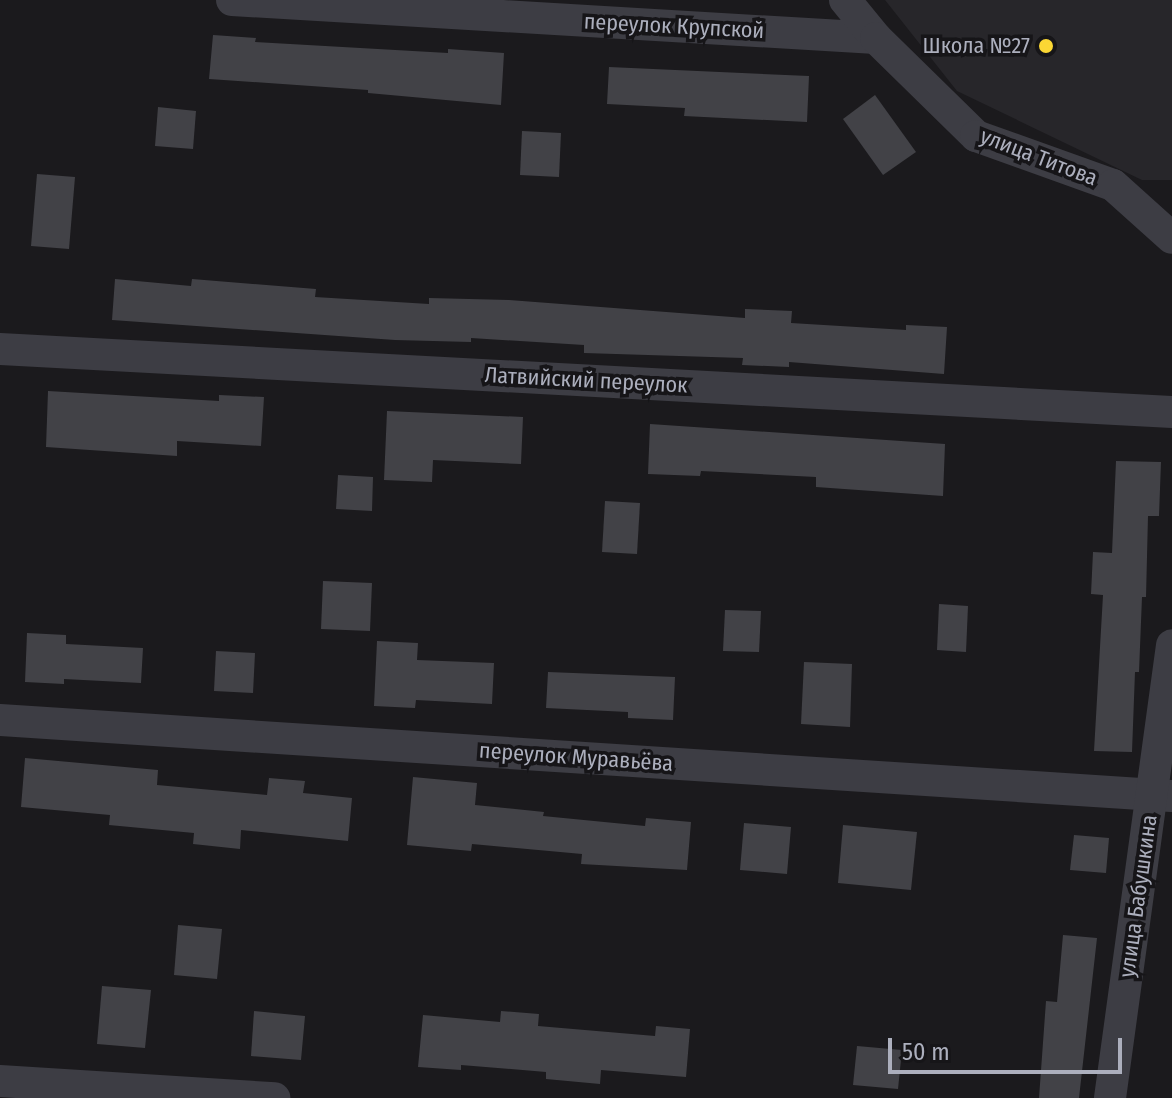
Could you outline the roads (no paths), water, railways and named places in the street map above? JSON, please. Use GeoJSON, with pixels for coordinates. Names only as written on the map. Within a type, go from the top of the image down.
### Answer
{"type":"FeatureCollection","features":[{"type":"Feature","properties":{"kind":"street","name":"переулок Крупской"},"geometry":{"type":"LineString","coordinates":[[232,0],[876,38]]}},
{"type":"Feature","properties":{"kind":"street","name":"улица Титова"},"geometry":{"type":"LineString","coordinates":[[845,0],[876,38],[976,136],[1113,185],[1172,238]]}},
{"type":"Feature","properties":{"kind":"street","name":"Латвийский переулок"},"geometry":{"type":"LineString","coordinates":[[0,349],[1172,412]]}},
{"type":"Feature","properties":{"kind":"street","name":"улица Бабушкина"},"geometry":{"type":"LineString","coordinates":[[1110,1098],[1162,795],[1172,645]]}},
{"type":"Feature","properties":{"kind":"street","name":"переулок Муравьёва"},"geometry":{"type":"LineString","coordinates":[[0,720],[1162,795]]}},
{"type":"Feature","properties":{"kind":"street"},"geometry":{"type":"LineString","coordinates":[[0,1081],[274,1098]]}},
{"type":"Feature","properties":{"kind":"place","name":"Школа №27"},"geometry":{"type":"Point","coordinates":[1046,46]}}]}
